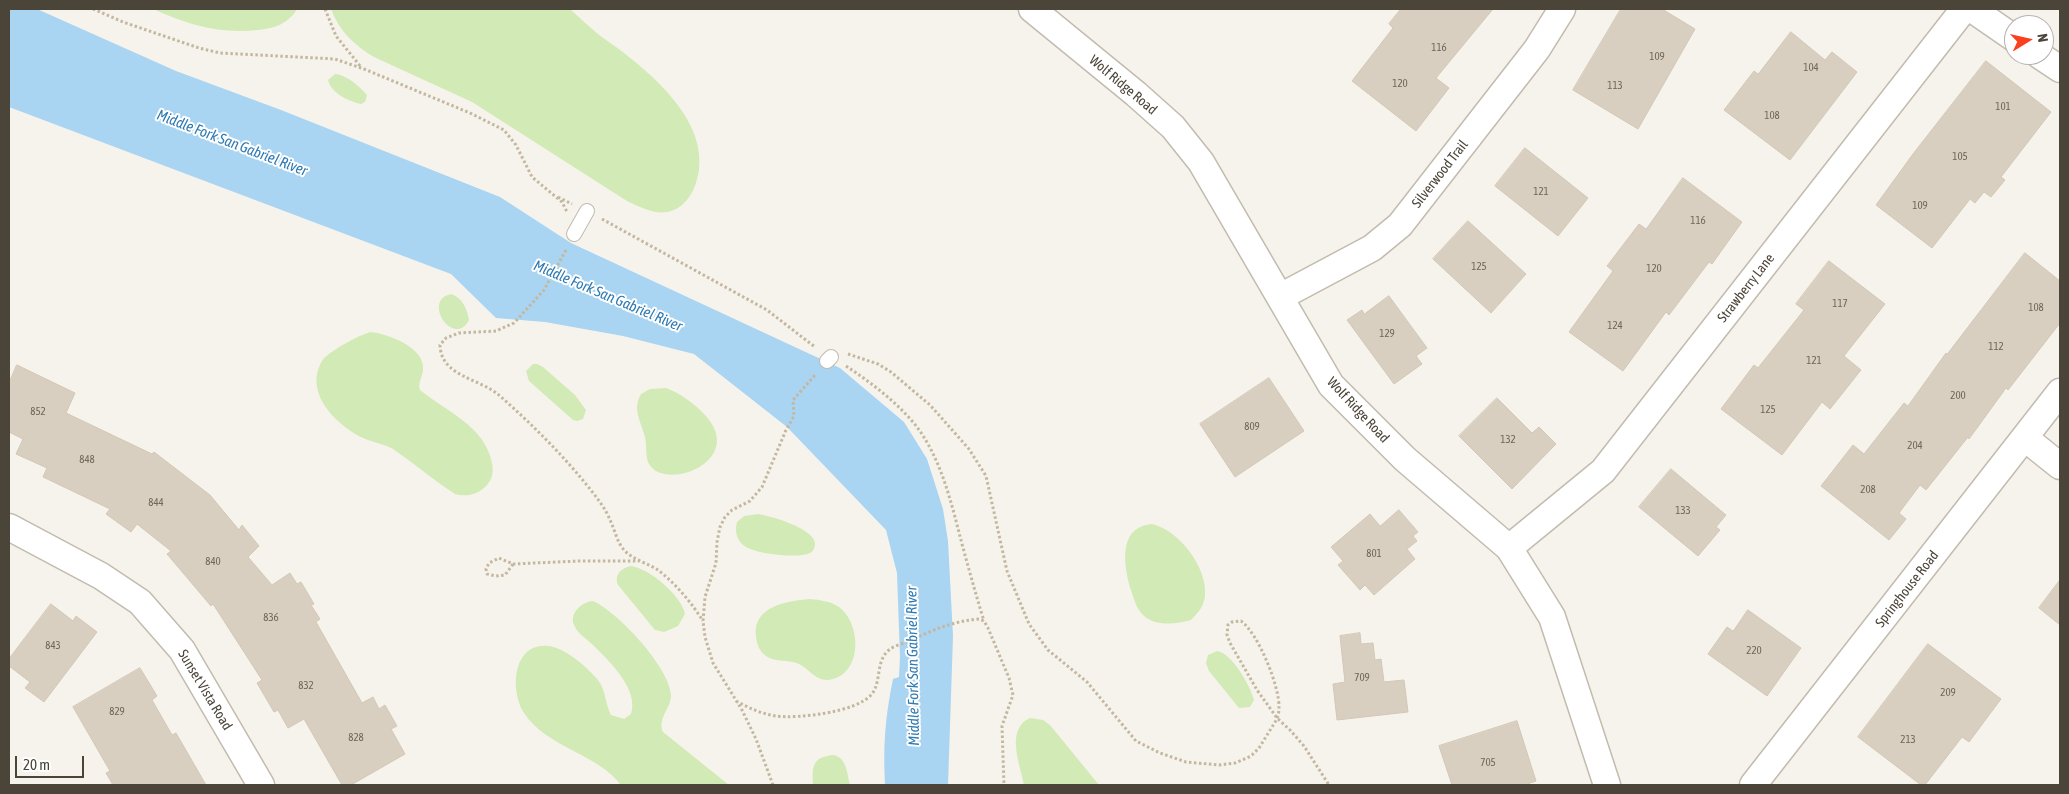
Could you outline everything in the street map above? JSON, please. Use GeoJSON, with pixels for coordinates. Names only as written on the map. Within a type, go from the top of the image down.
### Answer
{"type":"FeatureCollection","features":[{"type":"Feature","properties":{"kind":"street","name":"Wolf Ridge Road"},"geometry":{"type":"LineString","coordinates":[[1032,9],[1136,94],[1173,127],[1201,162],[1330,385],[1405,459],[1510,548],[1552,616],[1607,785]]}},
{"type":"Feature","properties":{"kind":"street","name":"Silverwood Trail"},"geometry":{"type":"LineString","coordinates":[[1280,297],[1372,248],[1400,225],[1537,49],[1562,9]]}},
{"type":"Feature","properties":{"kind":"street","name":"Strawberry Lane"},"geometry":{"type":"LineString","coordinates":[[1510,548],[1603,471],[1964,9]]}},
{"type":"Feature","properties":{"kind":"street"},"geometry":{"type":"LineString","coordinates":[[1972,9],[2004,31]]}},
{"type":"Feature","properties":{"kind":"street","name":"Springhouse Road"},"geometry":{"type":"LineString","coordinates":[[1753,785],[2060,392]]}},
{"type":"Feature","properties":{"kind":"street"},"geometry":{"type":"LineString","coordinates":[[2025,438],[2060,466]]}},
{"type":"Feature","properties":{"kind":"street","name":"Sunset Vista Road"},"geometry":{"type":"LineString","coordinates":[[9,527],[101,576],[140,602],[182,650],[261,785]]}},
{"type":"Feature","properties":{"kind":"lane"},"geometry":{"type":"LineString","coordinates":[[574,234],[587,211]]}},
{"type":"Feature","properties":{"kind":"path"},"geometry":{"type":"LineString","coordinates":[[93,9],[123,22],[213,51],[252,56],[335,59],[362,68],[470,113],[504,130],[516,145],[532,177],[562,202],[574,234],[544,290],[514,323],[496,331],[451,335],[440,345],[441,356],[449,367],[494,391],[536,428],[596,497],[610,520],[624,550],[656,569],[669,580],[684,595],[703,621]]}},
{"type":"Feature","properties":{"kind":"path"},"geometry":{"type":"LineString","coordinates":[[325,9],[336,36],[348,54],[362,68]]}},
{"type":"Feature","properties":{"kind":"path"},"geometry":{"type":"LineString","coordinates":[[555,196],[667,253],[767,310],[820,351],[834,357],[871,383],[890,398],[913,422],[926,441],[939,468],[984,621],[1009,678],[1013,695],[1002,726],[1004,785]]}},
{"type":"Feature","properties":{"kind":"path"},"geometry":{"type":"LineString","coordinates":[[774,785],[756,739],[713,663],[705,637],[703,621],[705,597],[716,563],[716,542],[720,527],[732,510],[750,501],[762,487],[786,430],[794,416],[793,400],[834,357],[864,358],[891,372],[930,405],[970,449],[986,476],[1007,571],[1029,624],[1048,650],[1087,682],[1136,741],[1147,748],[1186,762],[1204,764],[1235,763],[1251,756],[1259,748],[1277,718],[1280,710],[1276,688],[1256,639],[1242,621],[1232,622],[1226,628],[1230,643],[1257,690],[1277,718],[1304,746],[1329,785]]}},
{"type":"Feature","properties":{"kind":"path"},"geometry":{"type":"LineString","coordinates":[[513,564],[504,575],[487,574],[486,569],[489,563],[494,560],[503,559],[513,564],[640,561]]}},
{"type":"Feature","properties":{"kind":"path"},"geometry":{"type":"LineString","coordinates":[[736,701],[751,709],[777,716],[809,714],[852,707],[871,696],[876,688],[882,659],[889,650],[940,627],[979,619],[984,621]]}},
{"type":"Feature","properties":{"kind":"green space"},"geometry":{"type":"Polygon","coordinates":[[[153,9],[297,9],[285,22],[275,26],[264,29],[230,31],[191,24],[153,9]]]}},
{"type":"Feature","properties":{"kind":"green space"},"geometry":{"type":"Polygon","coordinates":[[[331,9],[570,9],[598,34],[642,67],[679,106],[695,137],[699,153],[699,170],[696,184],[683,204],[676,209],[669,212],[655,212],[641,208],[627,201],[472,102],[374,57],[343,31],[331,9]]]}},
{"type":"Feature","properties":{"kind":"green space"},"geometry":{"type":"Polygon","coordinates":[[[335,74],[352,81],[360,88],[367,95],[365,102],[361,104],[356,103],[336,93],[328,80],[335,74]]]}},
{"type":"Feature","properties":{"kind":"green space"},"geometry":{"type":"Polygon","coordinates":[[[451,294],[459,298],[464,304],[469,320],[463,327],[456,329],[449,326],[443,320],[440,313],[439,305],[443,298],[451,294]]]}},
{"type":"Feature","properties":{"kind":"green space"},"geometry":{"type":"Polygon","coordinates":[[[371,332],[395,339],[417,353],[423,367],[419,384],[420,390],[464,421],[482,439],[488,450],[493,470],[489,483],[484,488],[470,495],[455,494],[393,449],[365,439],[341,424],[332,415],[319,395],[317,373],[322,361],[330,353],[345,344],[371,332]]]}},
{"type":"Feature","properties":{"kind":"green space"},"geometry":{"type":"Polygon","coordinates":[[[533,364],[543,367],[575,395],[586,410],[583,419],[573,420],[529,381],[526,371],[533,364]]]}},
{"type":"Feature","properties":{"kind":"green space"},"geometry":{"type":"Polygon","coordinates":[[[666,388],[693,404],[714,428],[717,444],[711,457],[700,466],[686,473],[671,475],[658,472],[649,464],[647,458],[645,437],[637,410],[638,400],[641,394],[650,389],[666,388]]]}},
{"type":"Feature","properties":{"kind":"green space"},"geometry":{"type":"Polygon","coordinates":[[[758,514],[772,517],[807,532],[815,543],[813,550],[810,553],[796,556],[764,553],[747,548],[737,537],[737,522],[744,516],[758,514]]]}},
{"type":"Feature","properties":{"kind":"green space"},"geometry":{"type":"Polygon","coordinates":[[[1152,524],[1172,534],[1181,542],[1197,562],[1202,574],[1205,596],[1200,609],[1191,620],[1179,623],[1160,623],[1143,615],[1136,603],[1126,570],[1125,560],[1128,540],[1133,532],[1141,527],[1152,524]]]}},
{"type":"Feature","properties":{"kind":"green space"},"geometry":{"type":"Polygon","coordinates":[[[631,566],[655,577],[678,599],[685,614],[678,626],[664,632],[655,630],[618,585],[617,578],[619,572],[631,566]]]}},
{"type":"Feature","properties":{"kind":"green space"},"geometry":{"type":"Polygon","coordinates":[[[810,599],[829,602],[839,607],[847,615],[855,637],[853,660],[848,669],[839,676],[828,680],[816,677],[799,664],[766,656],[760,650],[756,640],[756,627],[765,612],[791,601],[810,599]]]}},
{"type":"Feature","properties":{"kind":"green space"},"geometry":{"type":"Polygon","coordinates":[[[593,601],[628,628],[662,670],[671,695],[662,722],[663,732],[729,785],[621,785],[599,765],[545,735],[524,713],[517,693],[517,670],[527,652],[536,647],[548,646],[569,654],[598,680],[603,688],[611,715],[624,719],[631,714],[631,696],[622,678],[602,654],[578,632],[574,625],[573,616],[575,612],[585,603],[593,601]]]}},
{"type":"Feature","properties":{"kind":"green space"},"geometry":{"type":"Polygon","coordinates":[[[1217,651],[1229,657],[1249,686],[1254,700],[1250,707],[1239,708],[1209,671],[1206,663],[1208,655],[1217,651]]]}},
{"type":"Feature","properties":{"kind":"green space"},"geometry":{"type":"Polygon","coordinates":[[[1030,718],[1043,720],[1050,725],[1099,785],[1024,785],[1016,748],[1016,738],[1022,723],[1030,718]]]}},
{"type":"Feature","properties":{"kind":"green space"},"geometry":{"type":"Polygon","coordinates":[[[826,756],[838,756],[844,762],[850,785],[813,785],[813,768],[817,761],[826,756]]]}},
{"type":"Feature","properties":{"kind":"water","name":"Middle Fork San Gabriel River"},"geometry":{"type":"Polygon","coordinates":[[[9,9],[37,9],[176,71],[281,110],[500,197],[571,243],[840,368],[904,422],[927,459],[943,509],[948,541],[953,636],[948,785],[885,785],[886,719],[893,679],[899,677],[900,657],[897,573],[886,530],[787,427],[694,354],[623,336],[545,322],[496,318],[451,274],[9,107],[9,9]]]}},
{"type":"Feature","properties":{"kind":"building"},"geometry":{"type":"Polygon","coordinates":[[[1401,9],[1493,9],[1436,78],[1449,88],[1416,131],[1352,81],[1393,28],[1389,24],[1401,9]]]}},
{"type":"Feature","properties":{"kind":"building"},"geometry":{"type":"Polygon","coordinates":[[[1621,9],[1662,9],[1695,29],[1638,129],[1573,90],[1621,9]]]}},
{"type":"Feature","properties":{"kind":"building"},"geometry":{"type":"Polygon","coordinates":[[[1791,32],[1825,60],[1832,52],[1857,72],[1790,160],[1724,110],[1754,71],[1758,74],[1791,32]]]}},
{"type":"Feature","properties":{"kind":"building"},"geometry":{"type":"Polygon","coordinates":[[[1986,61],[2051,112],[2001,177],[2005,180],[1991,197],[1984,192],[1975,203],[1970,199],[1932,248],[1876,205],[1913,154],[1986,61]]]}},
{"type":"Feature","properties":{"kind":"building"},"geometry":{"type":"Polygon","coordinates":[[[1525,148],[1588,198],[1558,236],[1495,186],[1525,148]]]}},
{"type":"Feature","properties":{"kind":"building"},"geometry":{"type":"Polygon","coordinates":[[[1683,178],[1742,222],[1712,264],[1709,262],[1669,315],[1666,312],[1623,371],[1569,332],[1613,271],[1607,266],[1639,224],[1646,229],[1683,178]]]}},
{"type":"Feature","properties":{"kind":"building"},"geometry":{"type":"Polygon","coordinates":[[[1468,221],[1526,274],[1491,313],[1433,259],[1468,221]]]}},
{"type":"Feature","properties":{"kind":"building"},"geometry":{"type":"Polygon","coordinates":[[[2025,253],[2060,281],[2060,323],[2008,390],[2006,388],[1969,439],[1968,437],[1926,490],[1920,485],[1899,513],[1906,519],[1889,540],[1821,486],[1853,445],[1864,454],[1904,403],[1908,406],[1946,353],[2025,253]]]}},
{"type":"Feature","properties":{"kind":"building"},"geometry":{"type":"Polygon","coordinates":[[[1829,261],[1885,304],[1844,356],[1861,370],[1830,409],[1822,402],[1782,455],[1721,409],[1754,365],[1758,368],[1804,310],[1796,304],[1829,261]]]}},
{"type":"Feature","properties":{"kind":"building"},"geometry":{"type":"Polygon","coordinates":[[[1389,296],[1427,348],[1416,356],[1422,364],[1394,384],[1347,320],[1362,310],[1364,314],[1389,296]]]}},
{"type":"Feature","properties":{"kind":"building"},"geometry":{"type":"Polygon","coordinates":[[[17,365],[75,393],[66,413],[152,454],[154,452],[210,495],[239,530],[242,525],[259,546],[248,557],[272,585],[290,573],[297,584],[301,582],[314,604],[311,605],[320,619],[316,622],[362,703],[373,697],[379,709],[385,705],[397,726],[391,729],[405,754],[351,785],[342,785],[304,719],[288,728],[278,710],[274,712],[257,683],[262,680],[213,604],[211,606],[167,554],[171,551],[137,524],[131,532],[106,514],[110,509],[43,477],[47,468],[16,454],[23,439],[9,432],[9,383],[17,365]]]}},
{"type":"Feature","properties":{"kind":"building"},"geometry":{"type":"Polygon","coordinates":[[[1269,378],[1304,431],[1235,477],[1200,424],[1269,378]]]}},
{"type":"Feature","properties":{"kind":"building"},"geometry":{"type":"Polygon","coordinates":[[[1497,398],[1532,433],[1539,427],[1556,444],[1512,489],[1459,436],[1497,398]]]}},
{"type":"Feature","properties":{"kind":"building"},"geometry":{"type":"Polygon","coordinates":[[[1671,469],[1726,515],[1716,527],[1720,530],[1698,556],[1639,507],[1671,469]]]}},
{"type":"Feature","properties":{"kind":"building"},"geometry":{"type":"Polygon","coordinates":[[[1399,510],[1418,532],[1413,536],[1417,541],[1407,549],[1415,559],[1374,595],[1365,585],[1360,590],[1338,565],[1343,561],[1331,547],[1370,514],[1380,526],[1399,510]]]}},
{"type":"Feature","properties":{"kind":"building"},"geometry":{"type":"Polygon","coordinates":[[[2060,580],[2060,625],[2039,608],[2060,580]]]}},
{"type":"Feature","properties":{"kind":"building"},"geometry":{"type":"Polygon","coordinates":[[[51,604],[73,621],[76,616],[97,632],[44,702],[25,688],[30,682],[9,666],[9,659],[51,604]]]}},
{"type":"Feature","properties":{"kind":"building"},"geometry":{"type":"Polygon","coordinates":[[[1748,610],[1801,648],[1767,696],[1708,654],[1727,627],[1733,631],[1748,610]]]}},
{"type":"Feature","properties":{"kind":"building"},"geometry":{"type":"Polygon","coordinates":[[[1360,633],[1361,644],[1373,643],[1375,660],[1381,659],[1384,682],[1404,680],[1408,712],[1337,720],[1333,684],[1345,682],[1340,636],[1360,633]]]}},
{"type":"Feature","properties":{"kind":"building"},"geometry":{"type":"Polygon","coordinates":[[[1928,644],[2001,699],[1969,742],[1962,737],[1925,785],[1921,785],[1858,737],[1928,644]]]}},
{"type":"Feature","properties":{"kind":"building"},"geometry":{"type":"Polygon","coordinates":[[[140,668],[157,696],[152,700],[172,735],[176,733],[206,785],[113,785],[106,773],[110,771],[73,707],[140,668]]]}},
{"type":"Feature","properties":{"kind":"building"},"geometry":{"type":"Polygon","coordinates":[[[1517,721],[1536,781],[1524,785],[1452,785],[1439,746],[1517,721]]]}}]}
